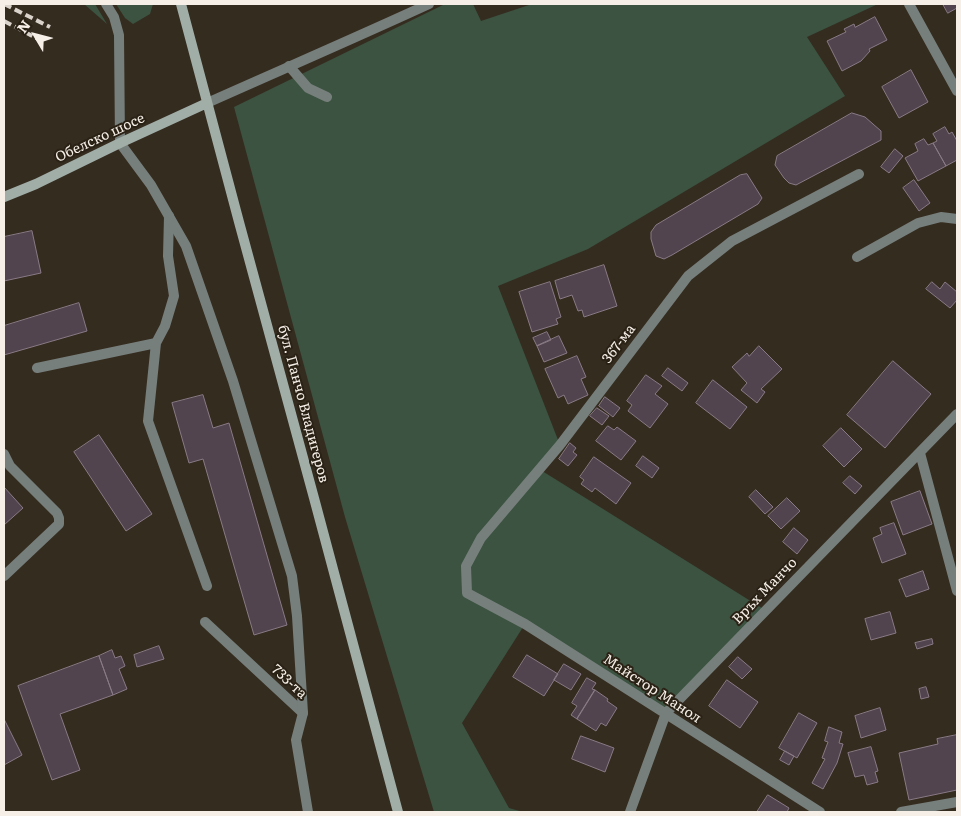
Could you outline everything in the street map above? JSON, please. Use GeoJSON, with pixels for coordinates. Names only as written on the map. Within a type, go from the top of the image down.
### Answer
{"type":"FeatureCollection","features":[{"type":"Feature","properties":{"kind":"street"},"geometry":{"type":"LineString","coordinates":[[106,4],[114,17],[120,36],[120,143],[150,185],[186,246],[233,381],[292,576],[297,616],[302,713]]}},
{"type":"Feature","properties":{"kind":"street","name":"бул. Панчо Владигеров"},"geometry":{"type":"LineString","coordinates":[[181,4],[398,812]]}},
{"type":"Feature","properties":{"kind":"street"},"geometry":{"type":"LineString","coordinates":[[207,103],[429,4]]}},
{"type":"Feature","properties":{"kind":"street"},"geometry":{"type":"LineString","coordinates":[[909,4],[957,90]]}},
{"type":"Feature","properties":{"kind":"street"},"geometry":{"type":"LineString","coordinates":[[290,66],[308,88],[327,97]]}},
{"type":"Feature","properties":{"kind":"street","name":"Обелско шосе"},"geometry":{"type":"LineString","coordinates":[[4,197],[36,184],[207,103]]}},
{"type":"Feature","properties":{"kind":"street","name":"367-ма"},"geometry":{"type":"LineString","coordinates":[[467,592],[466,566],[481,538],[560,445],[688,276],[732,241],[859,174]]}},
{"type":"Feature","properties":{"kind":"street"},"geometry":{"type":"LineString","coordinates":[[169,216],[168,256],[174,296],[165,326],[156,343],[148,421],[207,586]]}},
{"type":"Feature","properties":{"kind":"street"},"geometry":{"type":"LineString","coordinates":[[857,257],[918,223],[941,217],[957,219]]}},
{"type":"Feature","properties":{"kind":"street"},"geometry":{"type":"LineString","coordinates":[[37,368],[156,343]]}},
{"type":"Feature","properties":{"kind":"street","name":"Връх Манчо"},"geometry":{"type":"LineString","coordinates":[[630,812],[666,714],[957,414]]}},
{"type":"Feature","properties":{"kind":"street"},"geometry":{"type":"LineString","coordinates":[[920,453],[957,591]]}},
{"type":"Feature","properties":{"kind":"street"},"geometry":{"type":"LineString","coordinates":[[4,454],[10,466],[57,513],[59,518],[58,524],[4,576]]}},
{"type":"Feature","properties":{"kind":"street","name":"Майстор Манол"},"geometry":{"type":"LineString","coordinates":[[467,592],[525,624],[820,812]]}},
{"type":"Feature","properties":{"kind":"street","name":"733-та"},"geometry":{"type":"LineString","coordinates":[[205,622],[302,713],[296,740],[308,812]]}},
{"type":"Feature","properties":{"kind":"street"},"geometry":{"type":"LineString","coordinates":[[901,812],[957,802]]}},
{"type":"Feature","properties":{"kind":"green space"},"geometry":{"type":"Polygon","coordinates":[[[84,4],[95,4],[107,24],[84,4]]]}},
{"type":"Feature","properties":{"kind":"green space"},"geometry":{"type":"Polygon","coordinates":[[[116,4],[153,4],[150,14],[133,24],[125,18],[116,4]]]}},
{"type":"Feature","properties":{"kind":"green space"},"geometry":{"type":"Polygon","coordinates":[[[445,4],[473,4],[481,21],[532,4],[878,4],[807,37],[845,96],[588,249],[498,286],[560,445],[539,469],[765,610],[666,713],[525,624],[462,723],[509,808],[523,812],[434,812],[345,517],[234,107],[445,4]]]}},
{"type":"Feature","properties":{"kind":"building"},"geometry":{"type":"Polygon","coordinates":[[[943,4],[957,4],[957,8],[948,13],[943,4]]]}},
{"type":"Feature","properties":{"kind":"building"},"geometry":{"type":"Polygon","coordinates":[[[875,17],[887,40],[869,49],[870,51],[861,61],[842,71],[827,41],[846,32],[844,29],[854,24],[855,27],[875,17]]]}},
{"type":"Feature","properties":{"kind":"building"},"geometry":{"type":"Polygon","coordinates":[[[911,70],[928,102],[899,118],[882,87],[911,70]]]}},
{"type":"Feature","properties":{"kind":"building"},"geometry":{"type":"Polygon","coordinates":[[[852,113],[865,117],[881,131],[881,140],[796,185],[789,183],[775,165],[777,156],[852,113]]]}},
{"type":"Feature","properties":{"kind":"building"},"geometry":{"type":"Polygon","coordinates":[[[945,127],[949,134],[952,132],[957,141],[957,160],[946,166],[933,143],[937,141],[933,134],[945,127]]]}},
{"type":"Feature","properties":{"kind":"building"},"geometry":{"type":"Polygon","coordinates":[[[924,139],[928,145],[933,143],[946,166],[918,181],[905,158],[918,151],[915,144],[924,139]]]}},
{"type":"Feature","properties":{"kind":"building"},"geometry":{"type":"Polygon","coordinates":[[[895,149],[903,156],[889,173],[881,167],[895,149]]]}},
{"type":"Feature","properties":{"kind":"building"},"geometry":{"type":"Polygon","coordinates":[[[747,174],[762,198],[758,204],[672,255],[664,259],[656,256],[651,232],[656,225],[740,175],[747,174]]]}},
{"type":"Feature","properties":{"kind":"building"},"geometry":{"type":"Polygon","coordinates":[[[914,180],[930,203],[919,211],[903,188],[914,180]]]}},
{"type":"Feature","properties":{"kind":"building"},"geometry":{"type":"Polygon","coordinates":[[[32,231],[41,273],[4,281],[4,237],[32,231]]]}},
{"type":"Feature","properties":{"kind":"building"},"geometry":{"type":"Polygon","coordinates":[[[604,265],[617,306],[584,317],[582,310],[578,311],[572,295],[560,299],[555,281],[604,265]]]}},
{"type":"Feature","properties":{"kind":"building"},"geometry":{"type":"Polygon","coordinates":[[[550,282],[561,317],[556,319],[558,324],[532,332],[519,292],[550,282]]]}},
{"type":"Feature","properties":{"kind":"building"},"geometry":{"type":"Polygon","coordinates":[[[932,282],[940,289],[945,282],[957,292],[957,300],[950,308],[926,289],[932,282]]]}},
{"type":"Feature","properties":{"kind":"building"},"geometry":{"type":"Polygon","coordinates":[[[79,303],[87,331],[4,355],[4,326],[79,303]]]}},
{"type":"Feature","properties":{"kind":"building"},"geometry":{"type":"Polygon","coordinates":[[[547,332],[551,340],[537,346],[533,338],[547,332]]]}},
{"type":"Feature","properties":{"kind":"building"},"geometry":{"type":"Polygon","coordinates":[[[559,336],[567,353],[544,362],[537,346],[559,336]]]}},
{"type":"Feature","properties":{"kind":"building"},"geometry":{"type":"Polygon","coordinates":[[[759,346],[782,369],[761,389],[765,392],[757,403],[741,390],[747,383],[732,367],[747,353],[749,356],[759,346]]]}},
{"type":"Feature","properties":{"kind":"building"},"geometry":{"type":"Polygon","coordinates":[[[577,356],[586,377],[581,379],[588,395],[568,404],[564,395],[558,398],[545,369],[577,356]]]}},
{"type":"Feature","properties":{"kind":"building"},"geometry":{"type":"Polygon","coordinates":[[[893,361],[931,394],[885,448],[847,415],[893,361]]]}},
{"type":"Feature","properties":{"kind":"building"},"geometry":{"type":"Polygon","coordinates":[[[668,368],[688,383],[682,391],[662,376],[668,368]]]}},
{"type":"Feature","properties":{"kind":"building"},"geometry":{"type":"Polygon","coordinates":[[[646,375],[662,386],[655,394],[668,404],[650,428],[628,411],[632,405],[627,401],[646,375]]]}},
{"type":"Feature","properties":{"kind":"building"},"geometry":{"type":"Polygon","coordinates":[[[713,380],[747,407],[730,429],[696,403],[713,380]]]}},
{"type":"Feature","properties":{"kind":"building"},"geometry":{"type":"Polygon","coordinates":[[[203,395],[213,428],[229,423],[287,625],[254,635],[203,459],[189,463],[172,403],[203,395]]]}},
{"type":"Feature","properties":{"kind":"building"},"geometry":{"type":"Polygon","coordinates":[[[605,397],[620,408],[613,417],[599,406],[605,397]]]}},
{"type":"Feature","properties":{"kind":"building"},"geometry":{"type":"Polygon","coordinates":[[[597,408],[609,416],[602,425],[590,416],[597,408]]]}},
{"type":"Feature","properties":{"kind":"building"},"geometry":{"type":"Polygon","coordinates":[[[608,426],[614,430],[617,427],[636,441],[621,460],[596,441],[608,426]]]}},
{"type":"Feature","properties":{"kind":"building"},"geometry":{"type":"Polygon","coordinates":[[[841,428],[862,449],[844,467],[823,446],[841,428]]]}},
{"type":"Feature","properties":{"kind":"building"},"geometry":{"type":"Polygon","coordinates":[[[99,435],[152,514],[126,531],[74,452],[99,435]]]}},
{"type":"Feature","properties":{"kind":"building"},"geometry":{"type":"Polygon","coordinates":[[[570,443],[576,448],[573,452],[577,455],[568,466],[559,459],[570,443]]]}},
{"type":"Feature","properties":{"kind":"building"},"geometry":{"type":"Polygon","coordinates":[[[643,456],[659,468],[652,478],[636,466],[643,456]]]}},
{"type":"Feature","properties":{"kind":"building"},"geometry":{"type":"Polygon","coordinates":[[[594,457],[631,483],[616,504],[595,488],[592,492],[581,484],[584,480],[580,477],[594,457]]]}},
{"type":"Feature","properties":{"kind":"building"},"geometry":{"type":"Polygon","coordinates":[[[850,476],[862,486],[855,494],[843,483],[850,476]]]}},
{"type":"Feature","properties":{"kind":"building"},"geometry":{"type":"Polygon","coordinates":[[[4,487],[23,508],[4,525],[4,487]]]}},
{"type":"Feature","properties":{"kind":"building"},"geometry":{"type":"Polygon","coordinates":[[[756,490],[773,507],[765,514],[749,497],[756,490]]]}},
{"type":"Feature","properties":{"kind":"building"},"geometry":{"type":"Polygon","coordinates":[[[920,491],[932,524],[903,535],[891,502],[920,491]]]}},
{"type":"Feature","properties":{"kind":"building"},"geometry":{"type":"Polygon","coordinates":[[[787,498],[800,511],[781,529],[768,516],[787,498]]]}},
{"type":"Feature","properties":{"kind":"building"},"geometry":{"type":"Polygon","coordinates":[[[894,523],[906,554],[882,563],[873,538],[882,534],[880,528],[894,523]]]}},
{"type":"Feature","properties":{"kind":"building"},"geometry":{"type":"Polygon","coordinates":[[[794,528],[808,540],[797,554],[783,542],[794,528]]]}},
{"type":"Feature","properties":{"kind":"building"},"geometry":{"type":"Polygon","coordinates":[[[923,571],[929,589],[906,597],[899,580],[923,571]]]}},
{"type":"Feature","properties":{"kind":"building"},"geometry":{"type":"Polygon","coordinates":[[[890,612],[896,633],[871,640],[865,619],[890,612]]]}},
{"type":"Feature","properties":{"kind":"building"},"geometry":{"type":"Polygon","coordinates":[[[932,639],[933,644],[917,649],[915,643],[932,639]]]}},
{"type":"Feature","properties":{"kind":"building"},"geometry":{"type":"Polygon","coordinates":[[[159,646],[164,659],[137,667],[134,655],[159,646]]]}},
{"type":"Feature","properties":{"kind":"building"},"geometry":{"type":"Polygon","coordinates":[[[112,650],[115,658],[121,656],[125,666],[119,669],[127,689],[113,695],[99,656],[112,650]]]}},
{"type":"Feature","properties":{"kind":"building"},"geometry":{"type":"Polygon","coordinates":[[[527,655],[558,674],[544,696],[513,677],[527,655]]]}},
{"type":"Feature","properties":{"kind":"building"},"geometry":{"type":"Polygon","coordinates":[[[99,656],[113,695],[60,714],[80,770],[52,780],[18,686],[99,656]]]}},
{"type":"Feature","properties":{"kind":"building"},"geometry":{"type":"Polygon","coordinates":[[[738,657],[752,669],[742,679],[729,667],[738,657]]]}},
{"type":"Feature","properties":{"kind":"building"},"geometry":{"type":"Polygon","coordinates":[[[564,664],[581,674],[571,690],[554,680],[564,664]]]}},
{"type":"Feature","properties":{"kind":"building"},"geometry":{"type":"Polygon","coordinates":[[[587,678],[596,683],[592,689],[595,690],[577,719],[571,715],[577,706],[572,703],[587,678]]]}},
{"type":"Feature","properties":{"kind":"building"},"geometry":{"type":"Polygon","coordinates":[[[727,680],[758,702],[740,728],[709,706],[727,680]]]}},
{"type":"Feature","properties":{"kind":"building"},"geometry":{"type":"Polygon","coordinates":[[[926,687],[929,697],[921,699],[919,689],[926,687]]]}},
{"type":"Feature","properties":{"kind":"building"},"geometry":{"type":"Polygon","coordinates":[[[595,690],[617,708],[606,726],[601,723],[596,731],[577,719],[595,690]]]}},
{"type":"Feature","properties":{"kind":"building"},"geometry":{"type":"Polygon","coordinates":[[[880,708],[886,730],[861,738],[855,716],[880,708]]]}},
{"type":"Feature","properties":{"kind":"building"},"geometry":{"type":"Polygon","coordinates":[[[799,713],[817,723],[797,758],[779,748],[799,713]]]}},
{"type":"Feature","properties":{"kind":"building"},"geometry":{"type":"Polygon","coordinates":[[[4,719],[22,755],[4,765],[4,719]]]}},
{"type":"Feature","properties":{"kind":"building"},"geometry":{"type":"Polygon","coordinates":[[[829,727],[842,732],[839,743],[843,744],[837,763],[823,789],[812,783],[825,759],[822,758],[828,742],[825,741],[829,727]]]}},
{"type":"Feature","properties":{"kind":"building"},"geometry":{"type":"Polygon","coordinates":[[[957,735],[957,790],[909,800],[899,753],[938,744],[937,739],[957,735]]]}},
{"type":"Feature","properties":{"kind":"building"},"geometry":{"type":"Polygon","coordinates":[[[581,736],[614,748],[605,772],[572,759],[581,736]]]}},
{"type":"Feature","properties":{"kind":"building"},"geometry":{"type":"Polygon","coordinates":[[[871,747],[878,771],[875,772],[878,782],[867,785],[864,775],[855,777],[848,753],[871,747]]]}},
{"type":"Feature","properties":{"kind":"building"},"geometry":{"type":"Polygon","coordinates":[[[785,751],[794,756],[789,765],[780,760],[785,751]]]}},
{"type":"Feature","properties":{"kind":"building"},"geometry":{"type":"Polygon","coordinates":[[[768,795],[789,808],[787,812],[757,812],[768,795]]]}},
{"type":"Feature","properties":{"kind":"railway"},"geometry":{"type":"LineString","coordinates":[[4,4],[50,27]]}},
{"type":"Feature","properties":{"kind":"railway"},"geometry":{"type":"LineString","coordinates":[[4,21],[42,41]]}}]}
